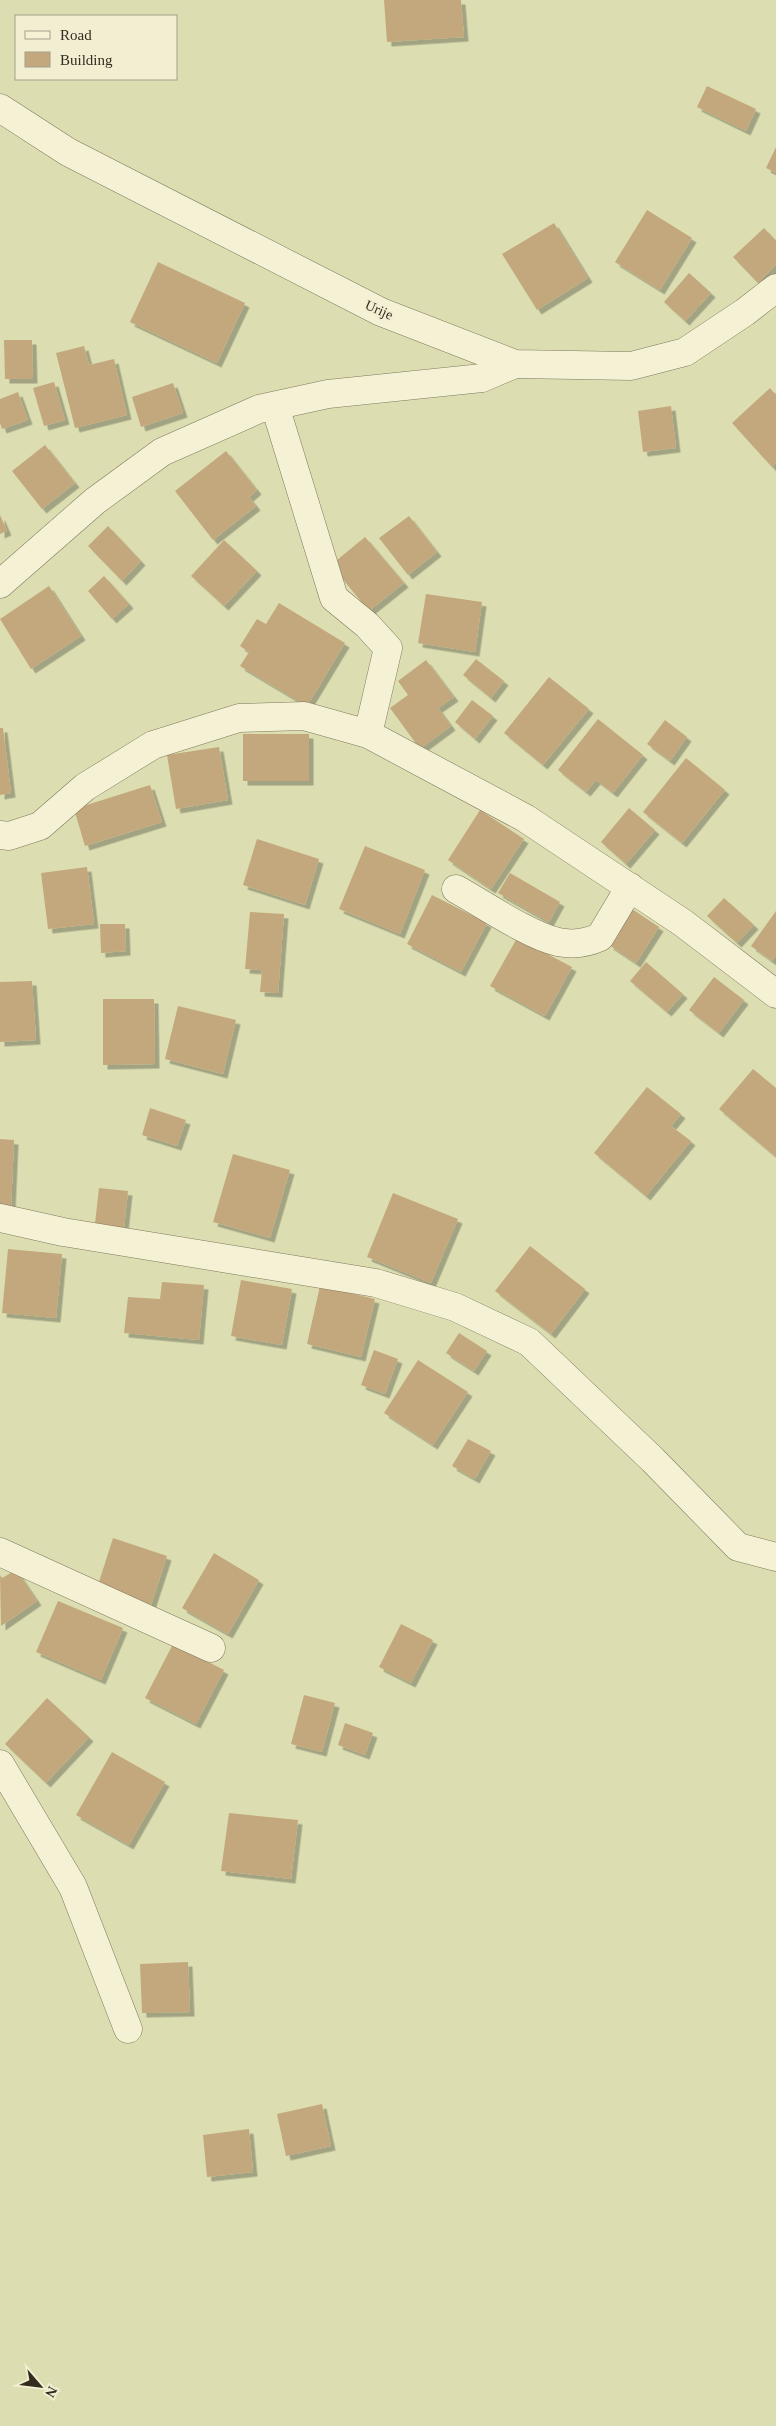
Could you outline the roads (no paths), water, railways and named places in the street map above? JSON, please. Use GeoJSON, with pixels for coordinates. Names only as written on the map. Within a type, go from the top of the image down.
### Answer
{"type":"FeatureCollection","features":[{"type":"Feature","properties":{"kind":"street","name":"Urije"},"geometry":{"type":"LineString","coordinates":[[0,108],[68,152],[381,312],[514,364],[631,366],[685,352],[745,312],[776,288]]}},
{"type":"Feature","properties":{"kind":"street"},"geometry":{"type":"LineString","coordinates":[[0,584],[95,501],[162,452],[259,409],[328,394],[482,378],[514,364]]}},
{"type":"Feature","properties":{"kind":"street"},"geometry":{"type":"LineString","coordinates":[[275,406],[334,598],[367,625],[388,648],[368,734]]}},
{"type":"Feature","properties":{"kind":"street"},"geometry":{"type":"LineString","coordinates":[[0,836],[9,836],[40,826],[85,787],[153,745],[239,718],[304,716],[368,734],[525,818],[683,923],[776,994]]}},
{"type":"Feature","properties":{"kind":"street"},"geometry":{"type":"LineString","coordinates":[[456,889],[541,936],[559,942],[575,944],[600,937],[630,887]]}},
{"type":"Feature","properties":{"kind":"street"},"geometry":{"type":"LineString","coordinates":[[0,1218],[72,1234],[376,1283],[455,1307],[529,1342],[653,1460],[738,1547],[776,1557]]}},
{"type":"Feature","properties":{"kind":"street"},"geometry":{"type":"LineString","coordinates":[[0,1552],[211,1648]]}},
{"type":"Feature","properties":{"kind":"street"},"geometry":{"type":"LineString","coordinates":[[0,1764],[73,1887],[128,2029]]}}]}
